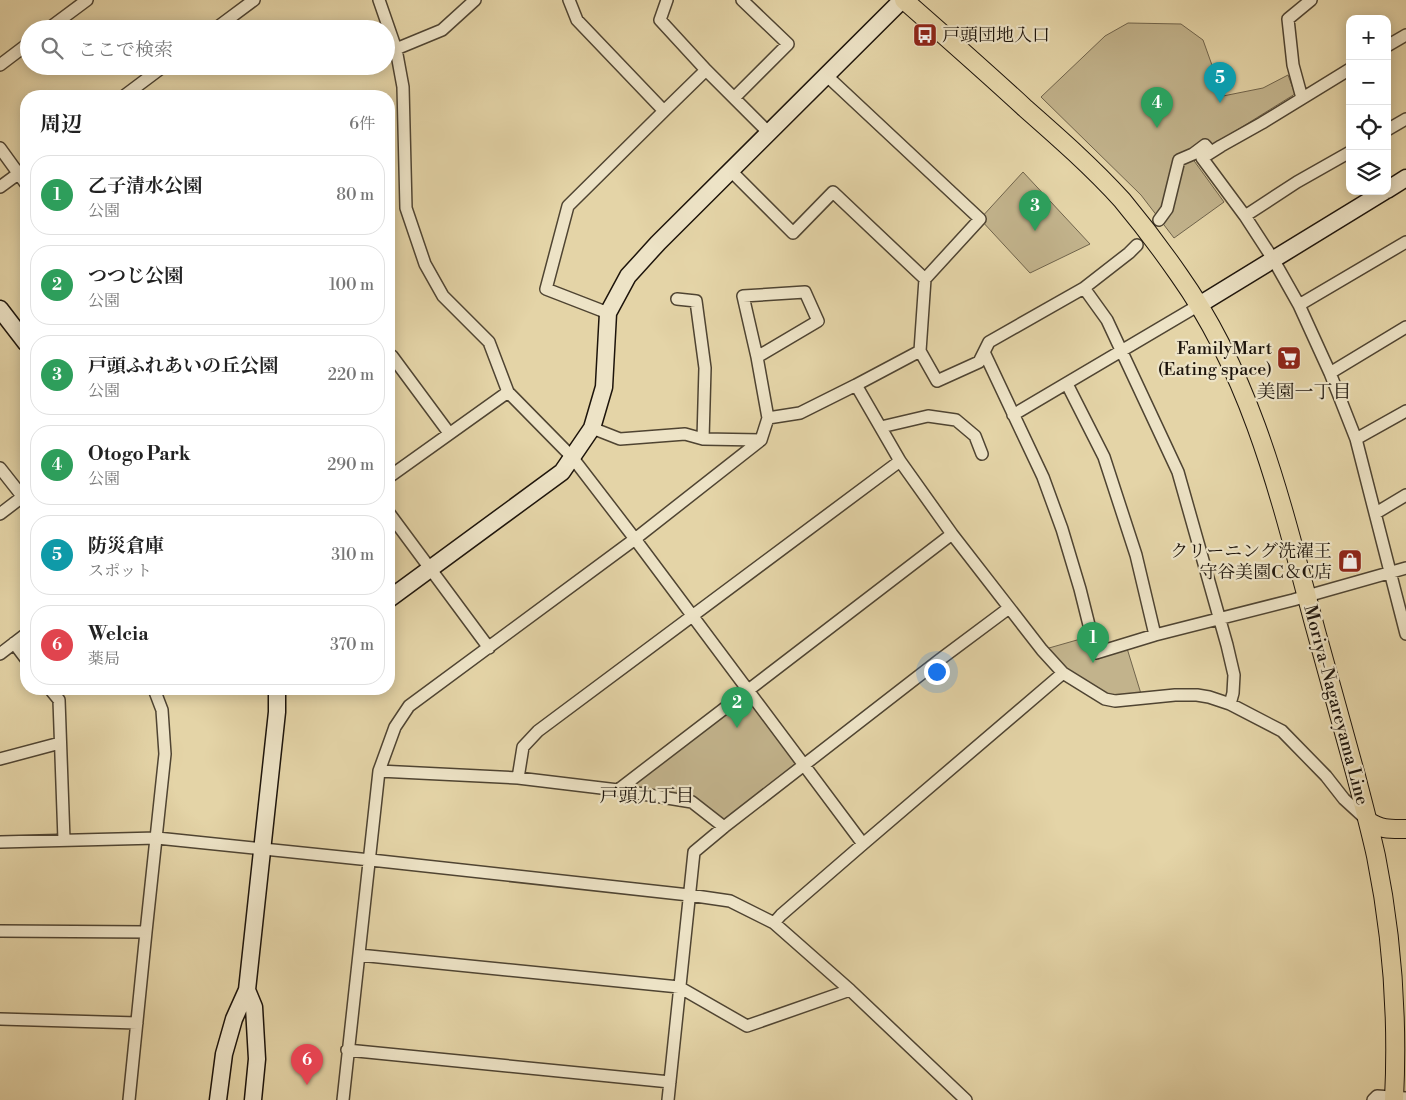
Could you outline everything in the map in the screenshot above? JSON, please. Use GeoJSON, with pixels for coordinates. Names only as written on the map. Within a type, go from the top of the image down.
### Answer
{"type":"FeatureCollection","features":[{"type":"Feature","properties":{"kind":"main road","name":"Moriya-Nagareyama Line"},"geometry":{"type":"LineString","coordinates":[[903,0],[1089,166],[1120,198],[1152,224],[1220,343],[1241,386],[1269,460],[1282,503],[1376,856],[1389,947],[1398,1098]]}},
{"type":"Feature","properties":{"kind":"main road"},"geometry":{"type":"LineString","coordinates":[[1368,821],[1388,830],[1406,829]]}},
{"type":"Feature","properties":{"kind":"street"},"geometry":{"type":"LineString","coordinates":[[60,20],[87,0]]}},
{"type":"Feature","properties":{"kind":"street"},"geometry":{"type":"LineString","coordinates":[[227,20],[254,0]]}},
{"type":"Feature","properties":{"kind":"street"},"geometry":{"type":"LineString","coordinates":[[379,0],[386,20]]}},
{"type":"Feature","properties":{"kind":"street"},"geometry":{"type":"LineString","coordinates":[[396,49],[442,30],[475,0]]}},
{"type":"Feature","properties":{"kind":"street"},"geometry":{"type":"LineString","coordinates":[[569,0],[577,20],[664,111]]}},
{"type":"Feature","properties":{"kind":"street"},"geometry":{"type":"LineString","coordinates":[[667,0],[660,20],[706,70],[769,133]]}},
{"type":"Feature","properties":{"kind":"street"},"geometry":{"type":"LineString","coordinates":[[734,98],[788,44],[742,0]]}},
{"type":"Feature","properties":{"kind":"street"},"geometry":{"type":"LineString","coordinates":[[395,594],[562,472],[592,428],[604,387],[608,313],[628,276],[658,243],[903,0]]}},
{"type":"Feature","properties":{"kind":"street"},"geometry":{"type":"LineString","coordinates":[[1302,98],[1293,66],[1288,19],[1311,0]]}},
{"type":"Feature","properties":{"kind":"street"},"geometry":{"type":"LineString","coordinates":[[1391,44],[1406,35]]}},
{"type":"Feature","properties":{"kind":"street"},"geometry":{"type":"LineString","coordinates":[[395,46],[403,88],[406,208],[425,264],[443,296],[490,342],[508,392],[572,457],[863,844]]}},
{"type":"Feature","properties":{"kind":"street"},"geometry":{"type":"LineString","coordinates":[[0,65],[20,50]]}},
{"type":"Feature","properties":{"kind":"street"},"geometry":{"type":"LineString","coordinates":[[608,313],[546,290],[568,206],[706,70]]}},
{"type":"Feature","properties":{"kind":"street"},"geometry":{"type":"LineString","coordinates":[[1346,71],[1262,124],[1202,158],[1245,216],[1273,259],[1299,305],[1330,373],[1356,439],[1406,634]]}},
{"type":"Feature","properties":{"kind":"street"},"geometry":{"type":"LineString","coordinates":[[132,90],[152,75]]}},
{"type":"Feature","properties":{"kind":"street"},"geometry":{"type":"LineString","coordinates":[[827,76],[980,219],[925,279],[920,351],[938,381],[979,362],[989,342],[1084,288],[1137,245]]}},
{"type":"Feature","properties":{"kind":"street"},"geometry":{"type":"LineString","coordinates":[[1391,128],[1406,119]]}},
{"type":"Feature","properties":{"kind":"street"},"geometry":{"type":"LineString","coordinates":[[1152,224],[1167,209],[1179,160],[1193,154],[1205,145],[1211,152]]}},
{"type":"Feature","properties":{"kind":"street"},"geometry":{"type":"LineString","coordinates":[[0,148],[20,169]]}},
{"type":"Feature","properties":{"kind":"street"},"geometry":{"type":"LineString","coordinates":[[1245,216],[1297,182],[1346,154]]}},
{"type":"Feature","properties":{"kind":"street"},"geometry":{"type":"LineString","coordinates":[[731,171],[793,233],[833,192],[925,279]]}},
{"type":"Feature","properties":{"kind":"street"},"geometry":{"type":"LineString","coordinates":[[0,187],[20,172]]}},
{"type":"Feature","properties":{"kind":"street"},"geometry":{"type":"LineString","coordinates":[[1391,187],[1406,178]]}},
{"type":"Feature","properties":{"kind":"street"},"geometry":{"type":"LineString","coordinates":[[1013,415],[1199,305],[1378,195]]}},
{"type":"Feature","properties":{"kind":"street"},"geometry":{"type":"LineString","coordinates":[[1299,305],[1406,242]]}},
{"type":"Feature","properties":{"kind":"street"},"geometry":{"type":"LineString","coordinates":[[1084,288],[1106,320],[1178,472],[1234,675],[1230,704]]}},
{"type":"Feature","properties":{"kind":"street"},"geometry":{"type":"LineString","coordinates":[[343,1100],[379,771],[394,727],[409,706],[635,539],[761,440],[768,418],[743,296],[805,292],[818,321],[757,358]]}},
{"type":"Feature","properties":{"kind":"street"},"geometry":{"type":"LineString","coordinates":[[677,299],[696,301],[705,368],[703,438]]}},
{"type":"Feature","properties":{"kind":"street"},"geometry":{"type":"LineString","coordinates":[[0,309],[20,335]]}},
{"type":"Feature","properties":{"kind":"street"},"geometry":{"type":"LineString","coordinates":[[1330,373],[1406,327]]}},
{"type":"Feature","properties":{"kind":"street"},"geometry":{"type":"LineString","coordinates":[[768,418],[800,413],[920,351]]}},
{"type":"Feature","properties":{"kind":"street"},"geometry":{"type":"LineString","coordinates":[[984,352],[1043,477],[1062,528],[1096,653],[1406,568]]}},
{"type":"Feature","properties":{"kind":"street"},"geometry":{"type":"LineString","coordinates":[[395,360],[449,433]]}},
{"type":"Feature","properties":{"kind":"street"},"geometry":{"type":"LineString","coordinates":[[1067,384],[1104,457],[1136,555],[1156,636]]}},
{"type":"Feature","properties":{"kind":"street"},"geometry":{"type":"LineString","coordinates":[[856,385],[900,461],[952,534],[1042,650],[1063,673],[1105,699],[1115,701],[1167,695],[1197,695],[1230,704],[1282,731],[1326,776],[1344,799],[1368,821]]}},
{"type":"Feature","properties":{"kind":"street"},"geometry":{"type":"LineString","coordinates":[[395,473],[508,392]]}},
{"type":"Feature","properties":{"kind":"street"},"geometry":{"type":"LineString","coordinates":[[1356,439],[1406,411]]}},
{"type":"Feature","properties":{"kind":"street"},"geometry":{"type":"LineString","coordinates":[[881,427],[928,416],[956,420],[975,436],[982,454]]}},
{"type":"Feature","properties":{"kind":"street"},"geometry":{"type":"LineString","coordinates":[[592,428],[620,439],[685,434],[703,438],[761,440]]}},
{"type":"Feature","properties":{"kind":"street"},"geometry":{"type":"LineString","coordinates":[[518,778],[523,747],[538,731],[900,461]]}},
{"type":"Feature","properties":{"kind":"street"},"geometry":{"type":"LineString","coordinates":[[0,468],[20,491]]}},
{"type":"Feature","properties":{"kind":"street"},"geometry":{"type":"LineString","coordinates":[[1376,514],[1406,496]]}},
{"type":"Feature","properties":{"kind":"street"},"geometry":{"type":"LineString","coordinates":[[0,514],[20,500]]}},
{"type":"Feature","properties":{"kind":"street"},"geometry":{"type":"LineString","coordinates":[[395,521],[489,648]]}},
{"type":"Feature","properties":{"kind":"street"},"geometry":{"type":"LineString","coordinates":[[618,790],[952,534]]}},
{"type":"Feature","properties":{"kind":"street"},"geometry":{"type":"LineString","coordinates":[[668,1100],[694,852],[938,661],[1009,608]]}},
{"type":"Feature","properties":{"kind":"street"},"geometry":{"type":"LineString","coordinates":[[0,654],[20,639]]}},
{"type":"Feature","properties":{"kind":"street"},"geometry":{"type":"LineString","coordinates":[[14,644],[20,652]]}},
{"type":"Feature","properties":{"kind":"street"},"geometry":{"type":"LineString","coordinates":[[774,923],[863,844],[1063,673]]}},
{"type":"Feature","properties":{"kind":"street"},"geometry":{"type":"LineString","coordinates":[[55,695],[59,700],[64,840]]}},
{"type":"Feature","properties":{"kind":"street"},"geometry":{"type":"LineString","coordinates":[[129,1100],[165,754],[162,710],[156,695]]}},
{"type":"Feature","properties":{"kind":"street"},"geometry":{"type":"LineString","coordinates":[[218,1100],[224,1054],[234,1019],[247,990],[278,712],[277,695]]}},
{"type":"Feature","properties":{"kind":"street"},"geometry":{"type":"LineString","coordinates":[[0,759],[60,743]]}},
{"type":"Feature","properties":{"kind":"street"},"geometry":{"type":"LineString","coordinates":[[379,771],[518,778],[618,790],[692,802],[724,827]]}},
{"type":"Feature","properties":{"kind":"street"},"geometry":{"type":"LineString","coordinates":[[0,842],[156,838],[369,859],[730,901],[774,923],[850,990],[966,1100]]}},
{"type":"Feature","properties":{"kind":"street"},"geometry":{"type":"LineString","coordinates":[[0,930],[146,932]]}},
{"type":"Feature","properties":{"kind":"street"},"geometry":{"type":"LineString","coordinates":[[359,955],[679,987],[747,1026],[850,990]]}},
{"type":"Feature","properties":{"kind":"street"},"geometry":{"type":"LineString","coordinates":[[247,990],[254,1007],[257,1060],[253,1100]]}},
{"type":"Feature","properties":{"kind":"street"},"geometry":{"type":"LineString","coordinates":[[0,1019],[137,1024]]}},
{"type":"Feature","properties":{"kind":"street"},"geometry":{"type":"LineString","coordinates":[[347,1050],[670,1082]]}},
{"type":"Feature","properties":{"kind":"street"},"geometry":{"type":"LineString","coordinates":[[1373,1100],[1377,1096],[1398,1098]]}},
{"type":"Feature","properties":{"kind":"shaded area"},"geometry":{"type":"Polygon","coordinates":[[[1128,23],[1181,24],[1203,40],[1223,96],[1263,88],[1288,75],[1295,94],[1192,158],[1224,202],[1174,238],[1141,195],[1041,97],[1105,36],[1128,23]]]}},
{"type":"Feature","properties":{"kind":"shaded area"},"geometry":{"type":"Polygon","coordinates":[[[1023,172],[1090,244],[1030,273],[980,219],[1023,172]]]}},
{"type":"Feature","properties":{"kind":"shaded area"},"geometry":{"type":"Polygon","coordinates":[[[1091,636],[1096,653],[1126,645],[1142,697],[1105,699],[1042,650],[1091,636]]]}},
{"type":"Feature","properties":{"kind":"shaded area"},"geometry":{"type":"Polygon","coordinates":[[[748,690],[804,766],[724,827],[692,802],[618,790],[748,690]]]}},
{"type":"Feature","properties":{"kind":"place","name":"戸頭団地入口"},"geometry":{"type":"Point","coordinates":[925,35]}},
{"type":"Feature","properties":{"kind":"place","name":"防災倉庫"},"geometry":{"type":"Point","coordinates":[1220,103]}},
{"type":"Feature","properties":{"kind":"place","name":"Otogo Park"},"geometry":{"type":"Point","coordinates":[1157,128]}},
{"type":"Feature","properties":{"kind":"place","name":"戸頭ふれあいの丘公園"},"geometry":{"type":"Point","coordinates":[1035,231]}},
{"type":"Feature","properties":{"kind":"place","name":"FamilyMart (Eating space)"},"geometry":{"type":"Point","coordinates":[1289,358]}},
{"type":"Feature","properties":{"kind":"place","name":"クリーニング洗濯王 守谷美園C＆C店"},"geometry":{"type":"Point","coordinates":[1350,561]}},
{"type":"Feature","properties":{"kind":"place","name":"乙子清水公園"},"geometry":{"type":"Point","coordinates":[1093,663]}},
{"type":"Feature","properties":{"kind":"place","name":"つつじ公園"},"geometry":{"type":"Point","coordinates":[737,728]}},
{"type":"Feature","properties":{"kind":"place","name":"Welcia"},"geometry":{"type":"Point","coordinates":[307,1085]}},
{"type":"Feature","properties":{"kind":"district","name":"美園一丁目"},"geometry":{"type":"Point","coordinates":[1304,392]}},
{"type":"Feature","properties":{"kind":"district","name":"戸頭九丁目"},"geometry":{"type":"Point","coordinates":[647,796]}}]}
